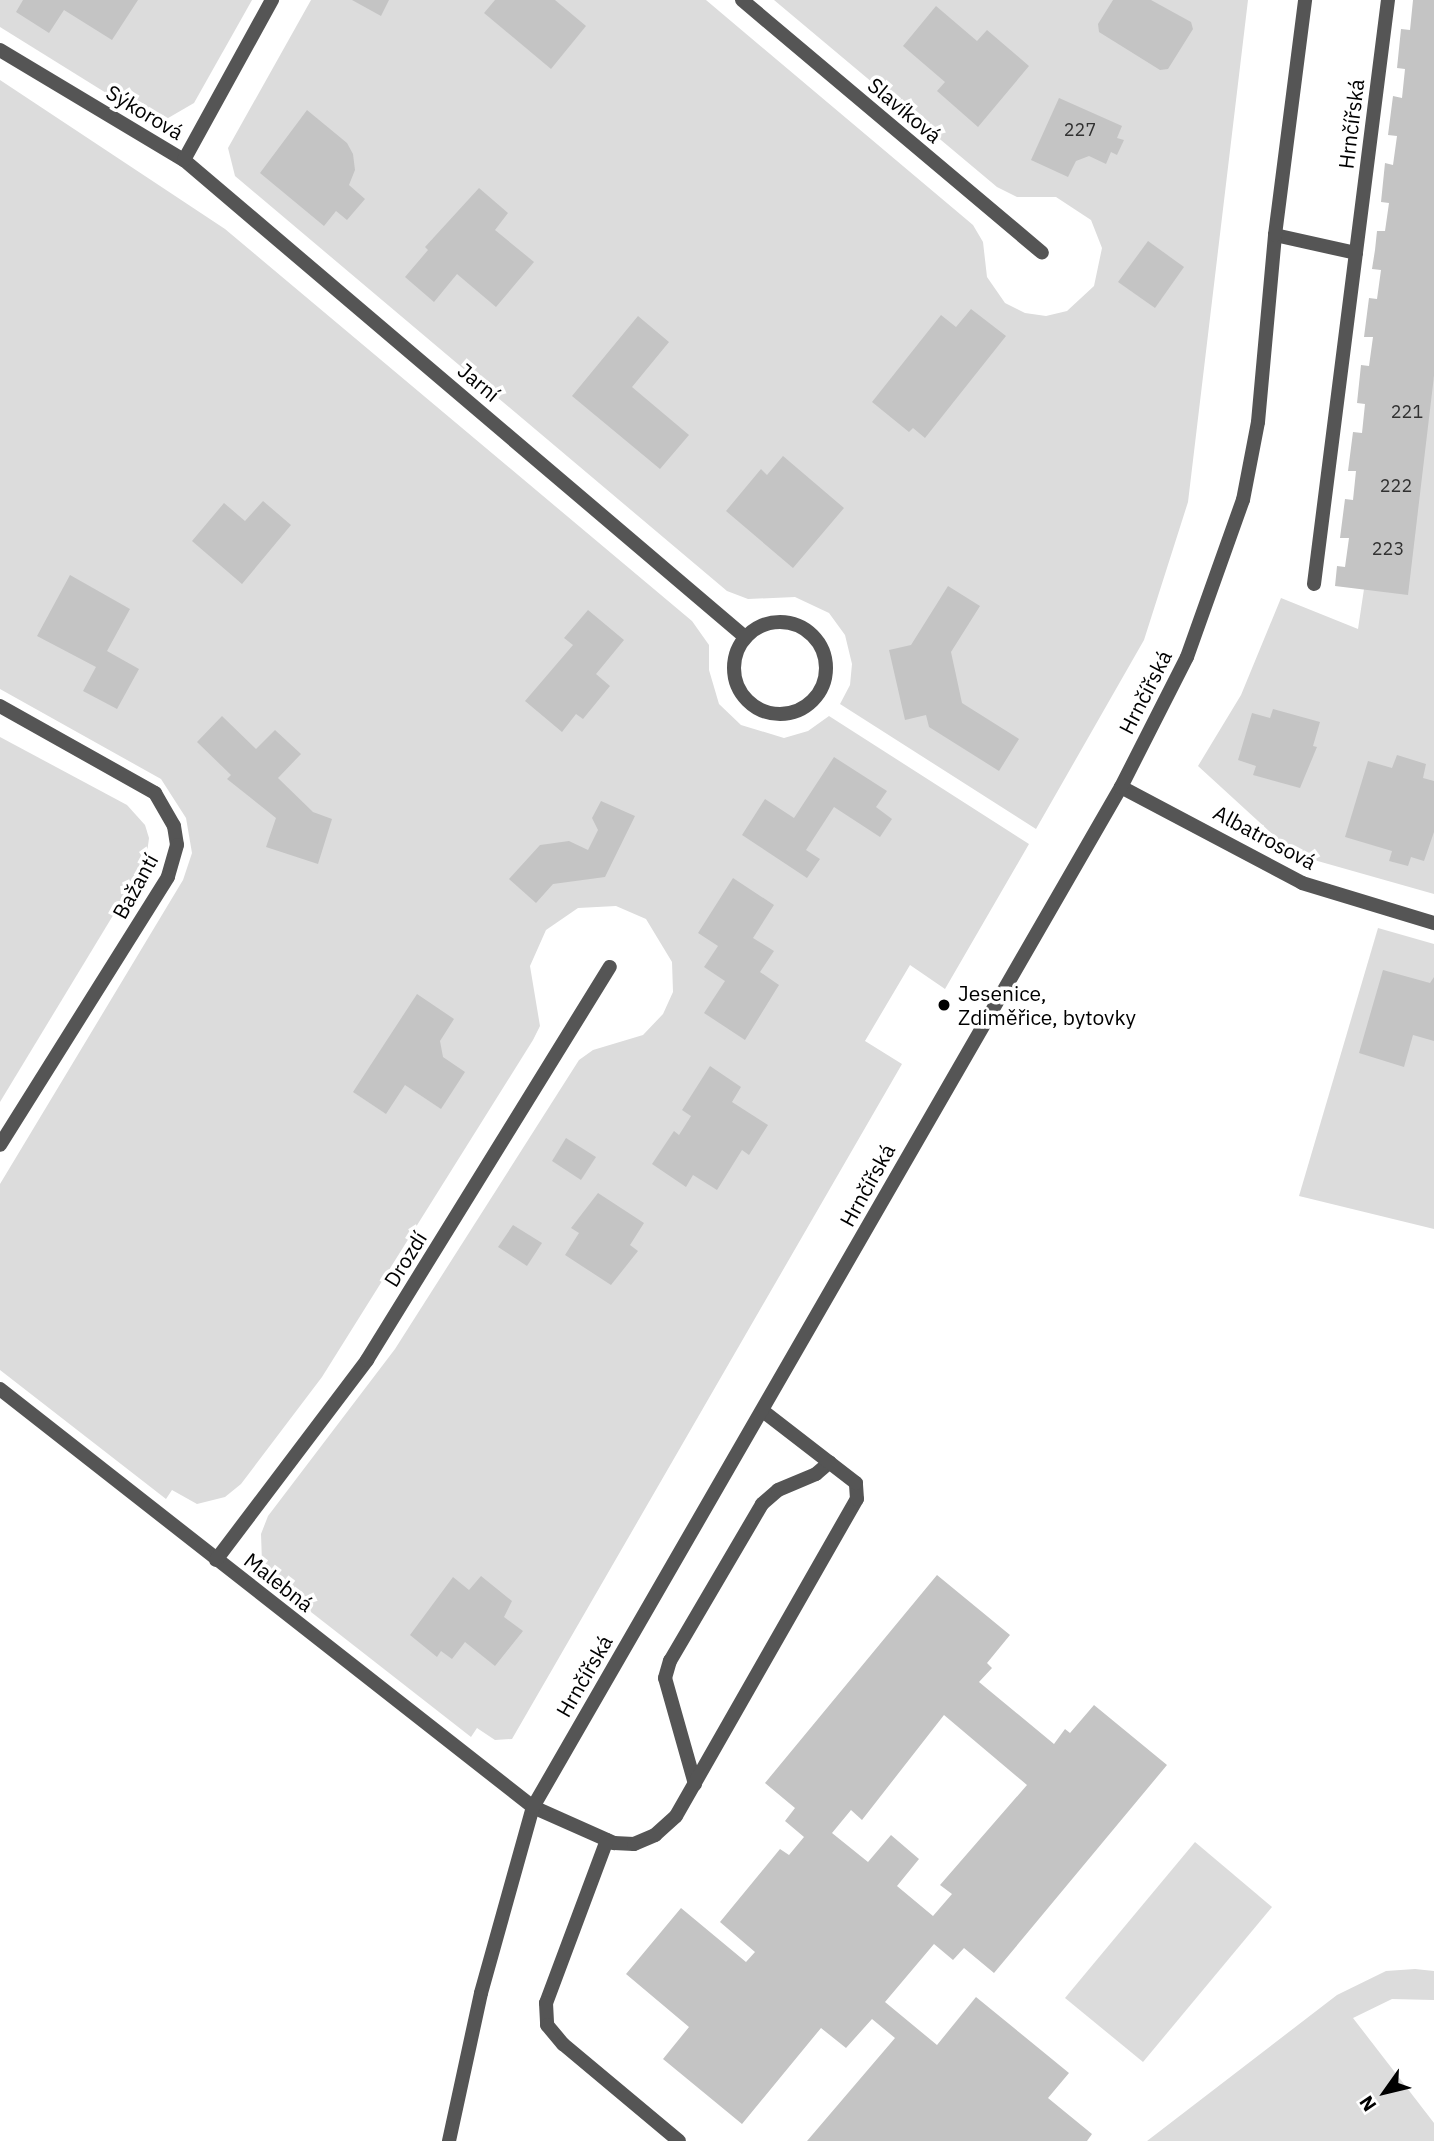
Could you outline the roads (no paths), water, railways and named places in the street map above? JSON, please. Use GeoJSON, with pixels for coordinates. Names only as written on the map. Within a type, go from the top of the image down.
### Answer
{"type":"FeatureCollection","features":[{"type":"Feature","properties":{"kind":"street","name":"Sýkorová"},"geometry":{"type":"LineString","coordinates":[[0,50],[184,160],[272,0]]}},
{"type":"Feature","properties":{"kind":"street","name":"Slavíková"},"geometry":{"type":"LineString","coordinates":[[742,0],[1042,253]]}},
{"type":"Feature","properties":{"kind":"street","name":"Hrnčířská"},"geometry":{"type":"LineString","coordinates":[[449,2141],[481,1993],[533,1807],[1121,787],[1187,657],[1243,500],[1258,422],[1275,236],[1305,0]]}},
{"type":"Feature","properties":{"kind":"street","name":"Hrnčířská"},"geometry":{"type":"LineString","coordinates":[[1314,584],[1388,0]]}},
{"type":"Feature","properties":{"kind":"street","name":"Jarní"},"geometry":{"type":"LineString","coordinates":[[184,160],[745,636]]}},
{"type":"Feature","properties":{"kind":"street"},"geometry":{"type":"LineString","coordinates":[[1275,236],[1356,253]]}},
{"type":"Feature","properties":{"kind":"street"},"geometry":{"type":"LineString","coordinates":[[789,622],[816,638],[827,667],[817,697],[806,707],[785,713],[763,711],[750,704],[741,693],[734,664],[745,636],[758,627],[789,622]]}},
{"type":"Feature","properties":{"kind":"street","name":"Bažantí"},"geometry":{"type":"LineString","coordinates":[[0,706],[155,793],[174,825],[177,845],[168,877],[0,1145]]}},
{"type":"Feature","properties":{"kind":"street","name":"Albatrosová"},"geometry":{"type":"LineString","coordinates":[[1121,787],[1302,883],[1434,923]]}},
{"type":"Feature","properties":{"kind":"street","name":"Drozdí"},"geometry":{"type":"LineString","coordinates":[[216,1560],[367,1360],[610,967]]}},
{"type":"Feature","properties":{"kind":"street","name":"Malebná"},"geometry":{"type":"LineString","coordinates":[[0,1389],[533,1807],[607,1840]]}},
{"type":"Feature","properties":{"kind":"street"},"geometry":{"type":"LineString","coordinates":[[680,2141],[563,2045],[547,2025],[545,2003],[607,1840],[634,1844],[655,1835],[676,1816],[857,1499],[856,1483],[763,1410]]}},
{"type":"Feature","properties":{"kind":"street"},"geometry":{"type":"LineString","coordinates":[[695,1784],[665,1678],[670,1661],[762,1504],[778,1490],[816,1474],[830,1462]]}},
{"type":"Feature","properties":{"kind":"place","name":"Jesenice, Zdiměřice, bytovky"},"geometry":{"type":"Point","coordinates":[944,1005]}}]}
